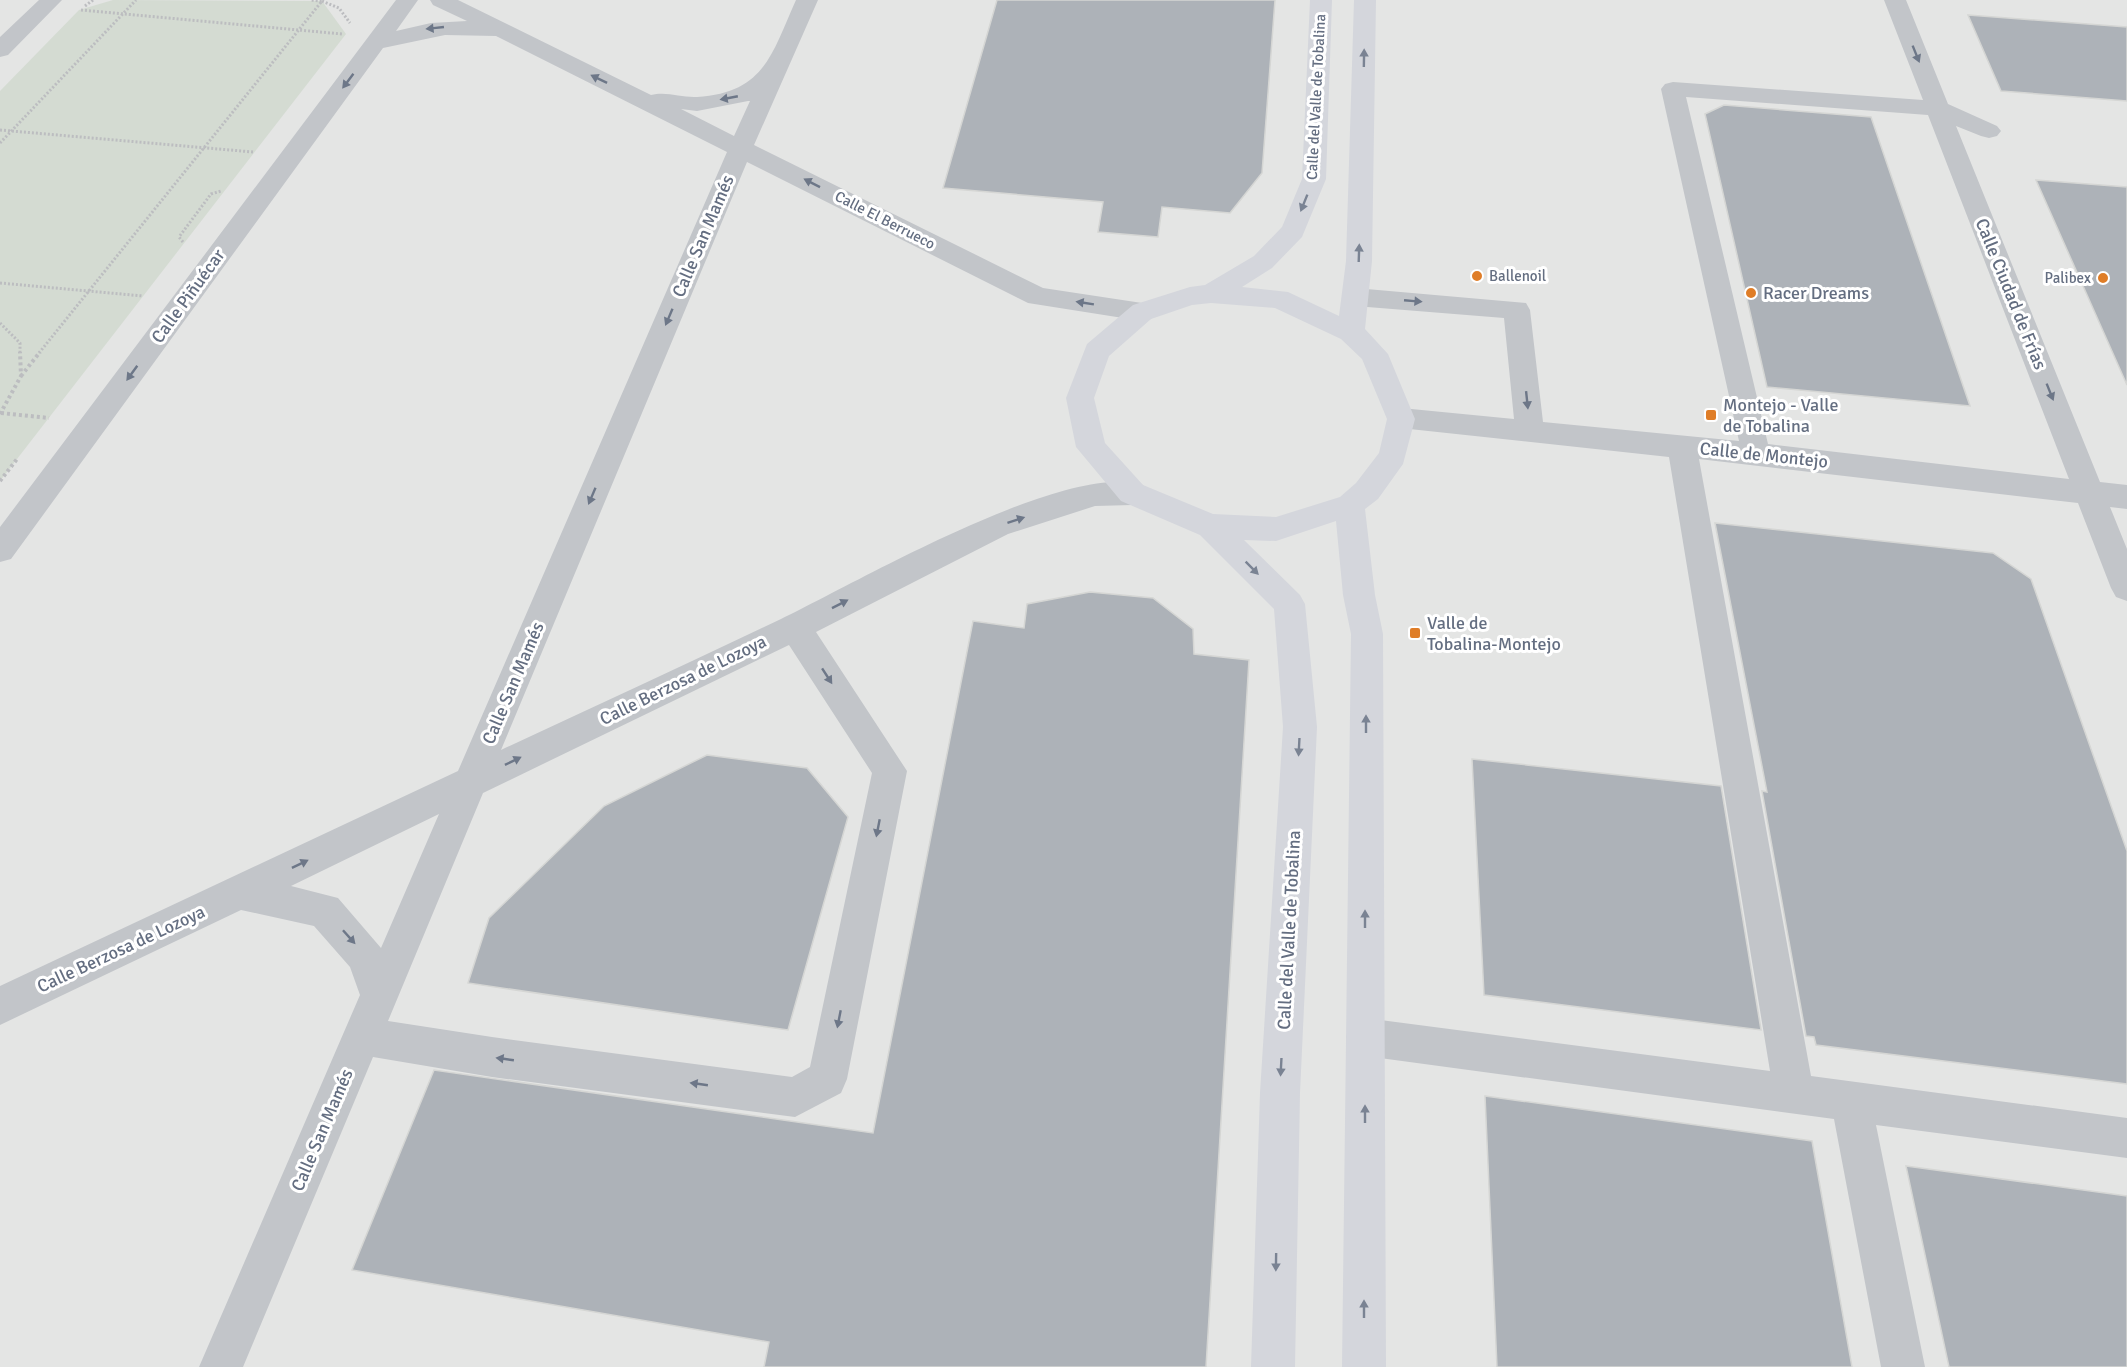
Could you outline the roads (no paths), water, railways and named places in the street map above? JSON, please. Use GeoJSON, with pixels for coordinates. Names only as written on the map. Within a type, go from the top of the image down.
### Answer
{"type":"FeatureCollection","features":[{"type":"Feature","properties":{"kind":"main road","name":"Calle del Valle de Tobalina"},"geometry":{"type":"LineString","coordinates":[[1211,294],[1263,262],[1293,231],[1314,179],[1322,0]]}},
{"type":"Feature","properties":{"kind":"main road"},"geometry":{"type":"LineString","coordinates":[[1351,332],[1359,261],[1365,0]]}},
{"type":"Feature","properties":{"kind":"main road"},"geometry":{"type":"LineString","coordinates":[[1211,294],[1279,299],[1351,332],[1374,354],[1401,419],[1393,456],[1367,491],[1350,505],[1276,530],[1211,526],[1132,493],[1091,447],[1080,398],[1097,351],[1142,312],[1190,296],[1211,294]]}},
{"type":"Feature","properties":{"kind":"main road"},"geometry":{"type":"LineString","coordinates":[[1350,505],[1359,595],[1367,634],[1364,1367]]}},
{"type":"Feature","properties":{"kind":"main road","name":"Calle del Valle de Tobalina"},"geometry":{"type":"LineString","coordinates":[[1211,526],[1289,604],[1300,727],[1280,1093],[1273,1367]]}},
{"type":"Feature","properties":{"kind":"street"},"geometry":{"type":"LineString","coordinates":[[0,50],[51,0]]}},
{"type":"Feature","properties":{"kind":"street","name":"Calle Piñuécar"},"geometry":{"type":"LineString","coordinates":[[0,550],[407,0]]}},
{"type":"Feature","properties":{"kind":"street","name":"Calle El Berrueco"},"geometry":{"type":"LineString","coordinates":[[441,0],[1037,296],[1142,312]]}},
{"type":"Feature","properties":{"kind":"street","name":"Calle San Mamés"},"geometry":{"type":"LineString","coordinates":[[221,1367],[741,147],[807,0]]}},
{"type":"Feature","properties":{"kind":"street","name":"Calle Ciudad de Frías"},"geometry":{"type":"LineString","coordinates":[[1895,0],[2127,588]]}},
{"type":"Feature","properties":{"kind":"street"},"geometry":{"type":"LineString","coordinates":[[375,42],[430,28],[465,26],[513,37]]}},
{"type":"Feature","properties":{"kind":"street","name":"Calle El Berrueco"},"geometry":{"type":"LineString","coordinates":[[638,97],[697,104],[748,94],[777,68]]}},
{"type":"Feature","properties":{"kind":"street"},"geometry":{"type":"LineString","coordinates":[[1756,454],[1673,89],[1937,108],[1989,131]]}},
{"type":"Feature","properties":{"kind":"street"},"geometry":{"type":"LineString","coordinates":[[1355,297],[1517,310],[1530,432]]}},
{"type":"Feature","properties":{"kind":"street","name":"Calle de Montejo"},"geometry":{"type":"LineString","coordinates":[[1401,419],[1756,454],[2127,498]]}},
{"type":"Feature","properties":{"kind":"street"},"geometry":{"type":"LineString","coordinates":[[1682,447],[1794,1094]]}},
{"type":"Feature","properties":{"kind":"street","name":"Calle Berzosa de Lozoya"},"geometry":{"type":"LineString","coordinates":[[0,1006],[795,627],[998,525],[1095,494],[1132,493]]}},
{"type":"Feature","properties":{"kind":"street"},"geometry":{"type":"LineString","coordinates":[[362,1036],[504,1058],[795,1097],[827,1079],[890,771],[795,627]]}},
{"type":"Feature","properties":{"kind":"street"},"geometry":{"type":"LineString","coordinates":[[241,892],[325,911],[366,956],[380,995]]}},
{"type":"Feature","properties":{"kind":"street"},"geometry":{"type":"LineString","coordinates":[[1365,1037],[2127,1138]]}},
{"type":"Feature","properties":{"kind":"street"},"geometry":{"type":"LineString","coordinates":[[1851,1102],[1903,1367]]}},
{"type":"Feature","properties":{"kind":"place","name":"Ballenoil"},"geometry":{"type":"Point","coordinates":[1477,276]}},
{"type":"Feature","properties":{"kind":"place","name":"Palibex"},"geometry":{"type":"Point","coordinates":[2103,278]}},
{"type":"Feature","properties":{"kind":"place","name":"Racer Dreams"},"geometry":{"type":"Point","coordinates":[1751,293]}},
{"type":"Feature","properties":{"kind":"place","name":"Montejo - Valle de Tobalina"},"geometry":{"type":"Point","coordinates":[1711,415]}},
{"type":"Feature","properties":{"kind":"place","name":"Valle de Tobalina-Montejo"},"geometry":{"type":"Point","coordinates":[1415,633]}}]}
